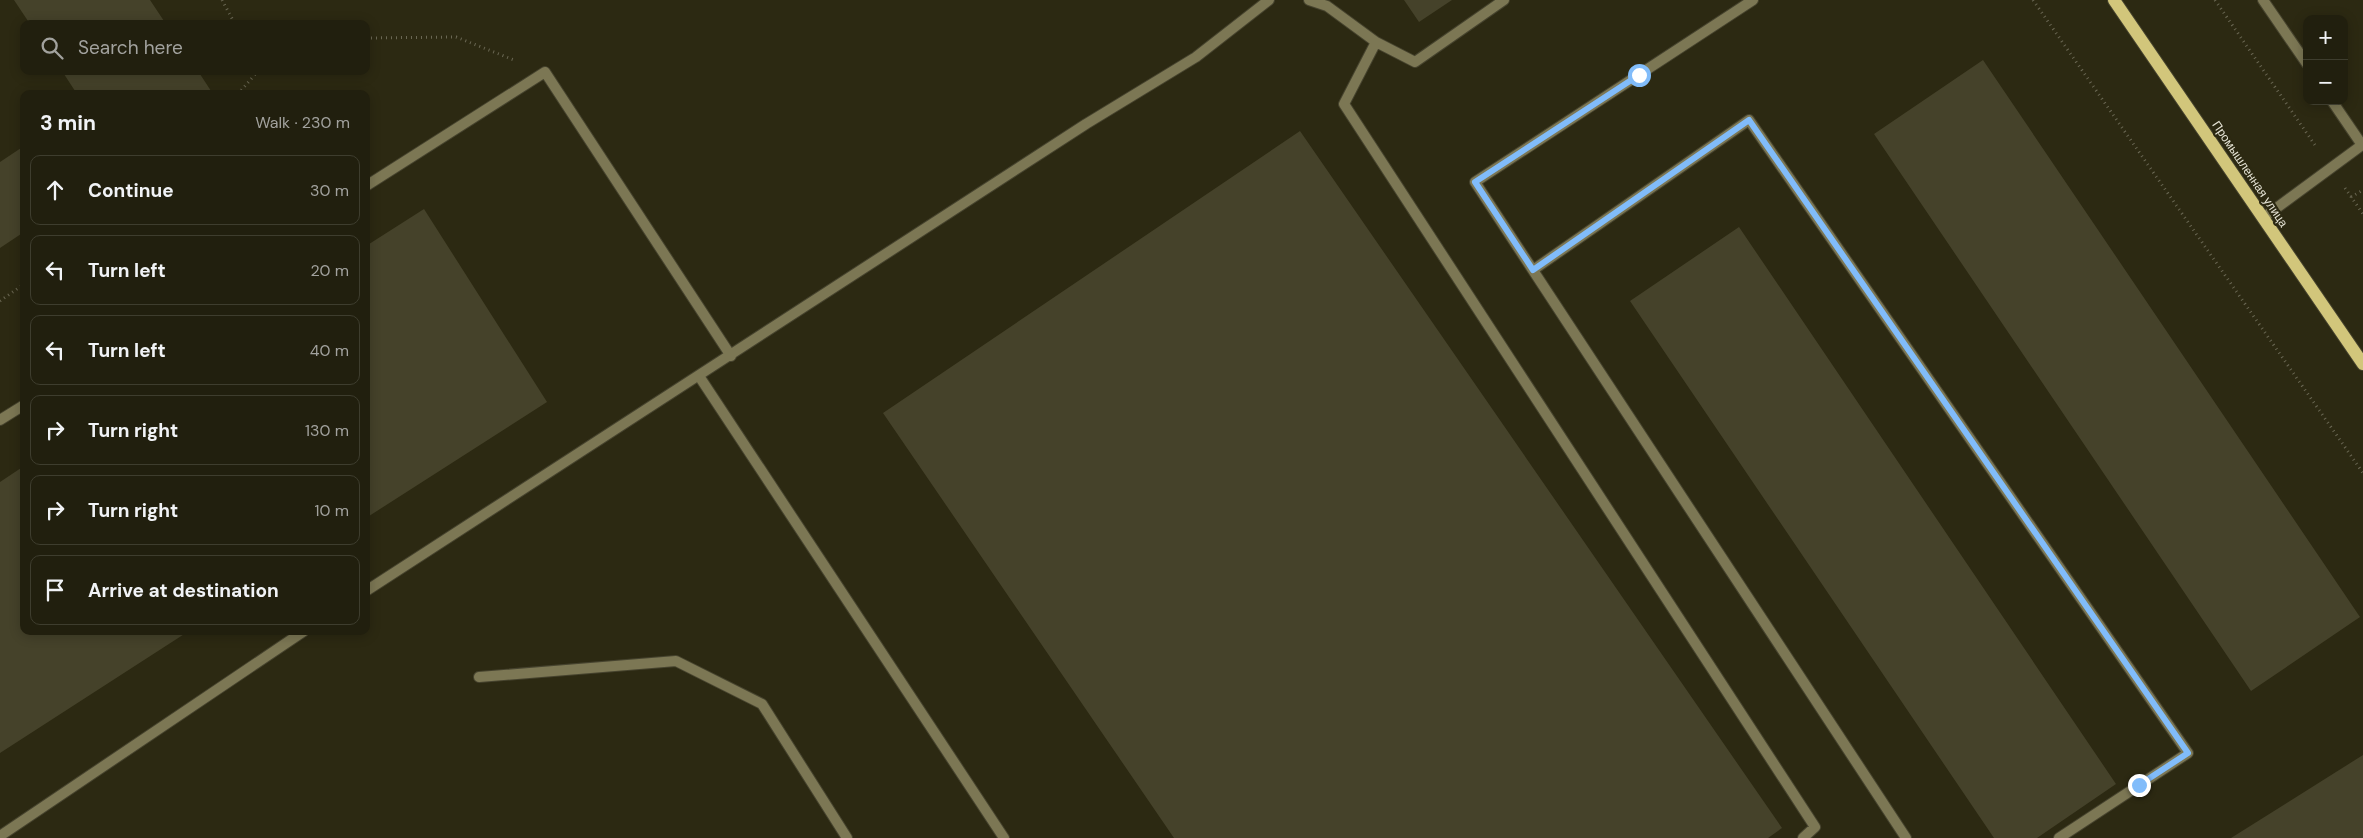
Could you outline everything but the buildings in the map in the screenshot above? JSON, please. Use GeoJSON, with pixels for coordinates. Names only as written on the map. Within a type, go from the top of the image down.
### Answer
{"type":"FeatureCollection","features":[{"type":"Feature","properties":{"kind":"main road","name":"Промышленная улица"},"geometry":{"type":"LineString","coordinates":[[2114,0],[2363,364]]}},
{"type":"Feature","properties":{"kind":"lane"},"geometry":{"type":"LineString","coordinates":[[370,588],[1086,124],[1196,57],[1269,0]]}},
{"type":"Feature","properties":{"kind":"lane"},"geometry":{"type":"LineString","coordinates":[[1309,0],[1326,6],[1376,42],[1415,62],[1504,0]]}},
{"type":"Feature","properties":{"kind":"lane"},"geometry":{"type":"LineString","coordinates":[[1753,0],[1475,182],[1906,838]]}},
{"type":"Feature","properties":{"kind":"lane"},"geometry":{"type":"LineString","coordinates":[[2263,0],[2304,60]]}},
{"type":"Feature","properties":{"kind":"lane"},"geometry":{"type":"LineString","coordinates":[[1376,42],[1344,104],[1815,827],[1803,838]]}},
{"type":"Feature","properties":{"kind":"lane"},"geometry":{"type":"LineString","coordinates":[[370,183],[545,72],[731,356]]}},
{"type":"Feature","properties":{"kind":"lane"},"geometry":{"type":"LineString","coordinates":[[2263,218],[2362,145],[2335,105]]}},
{"type":"Feature","properties":{"kind":"lane"},"geometry":{"type":"LineString","coordinates":[[1533,270],[1749,120],[2188,753],[2059,838]]}},
{"type":"Feature","properties":{"kind":"lane"},"geometry":{"type":"LineString","coordinates":[[699,376],[1004,838]]}},
{"type":"Feature","properties":{"kind":"lane"},"geometry":{"type":"LineString","coordinates":[[0,420],[20,407]]}},
{"type":"Feature","properties":{"kind":"lane"},"geometry":{"type":"LineString","coordinates":[[0,836],[298,635]]}},
{"type":"Feature","properties":{"kind":"lane"},"geometry":{"type":"LineString","coordinates":[[479,676],[676,661],[762,704],[847,838]]}},
{"type":"Feature","properties":{"kind":"path"},"geometry":{"type":"LineString","coordinates":[[222,0],[234,20]]}},
{"type":"Feature","properties":{"kind":"path"},"geometry":{"type":"LineString","coordinates":[[2033,0],[2363,473]]}},
{"type":"Feature","properties":{"kind":"path"},"geometry":{"type":"LineString","coordinates":[[2216,0],[2363,214]]}},
{"type":"Feature","properties":{"kind":"path"},"geometry":{"type":"LineString","coordinates":[[370,38],[456,37],[545,72]]}},
{"type":"Feature","properties":{"kind":"path"},"geometry":{"type":"LineString","coordinates":[[241,90],[255,75]]}},
{"type":"Feature","properties":{"kind":"path"},"geometry":{"type":"LineString","coordinates":[[2351,197],[2363,190]]}},
{"type":"Feature","properties":{"kind":"path"},"geometry":{"type":"LineString","coordinates":[[0,301],[20,287]]}},
{"type":"Feature","properties":{"kind":"route"},"geometry":{"type":"LineString","coordinates":[[1639,75],[1475,182],[1533,270],[1749,120],[2188,753],[2139,785]]}}]}
